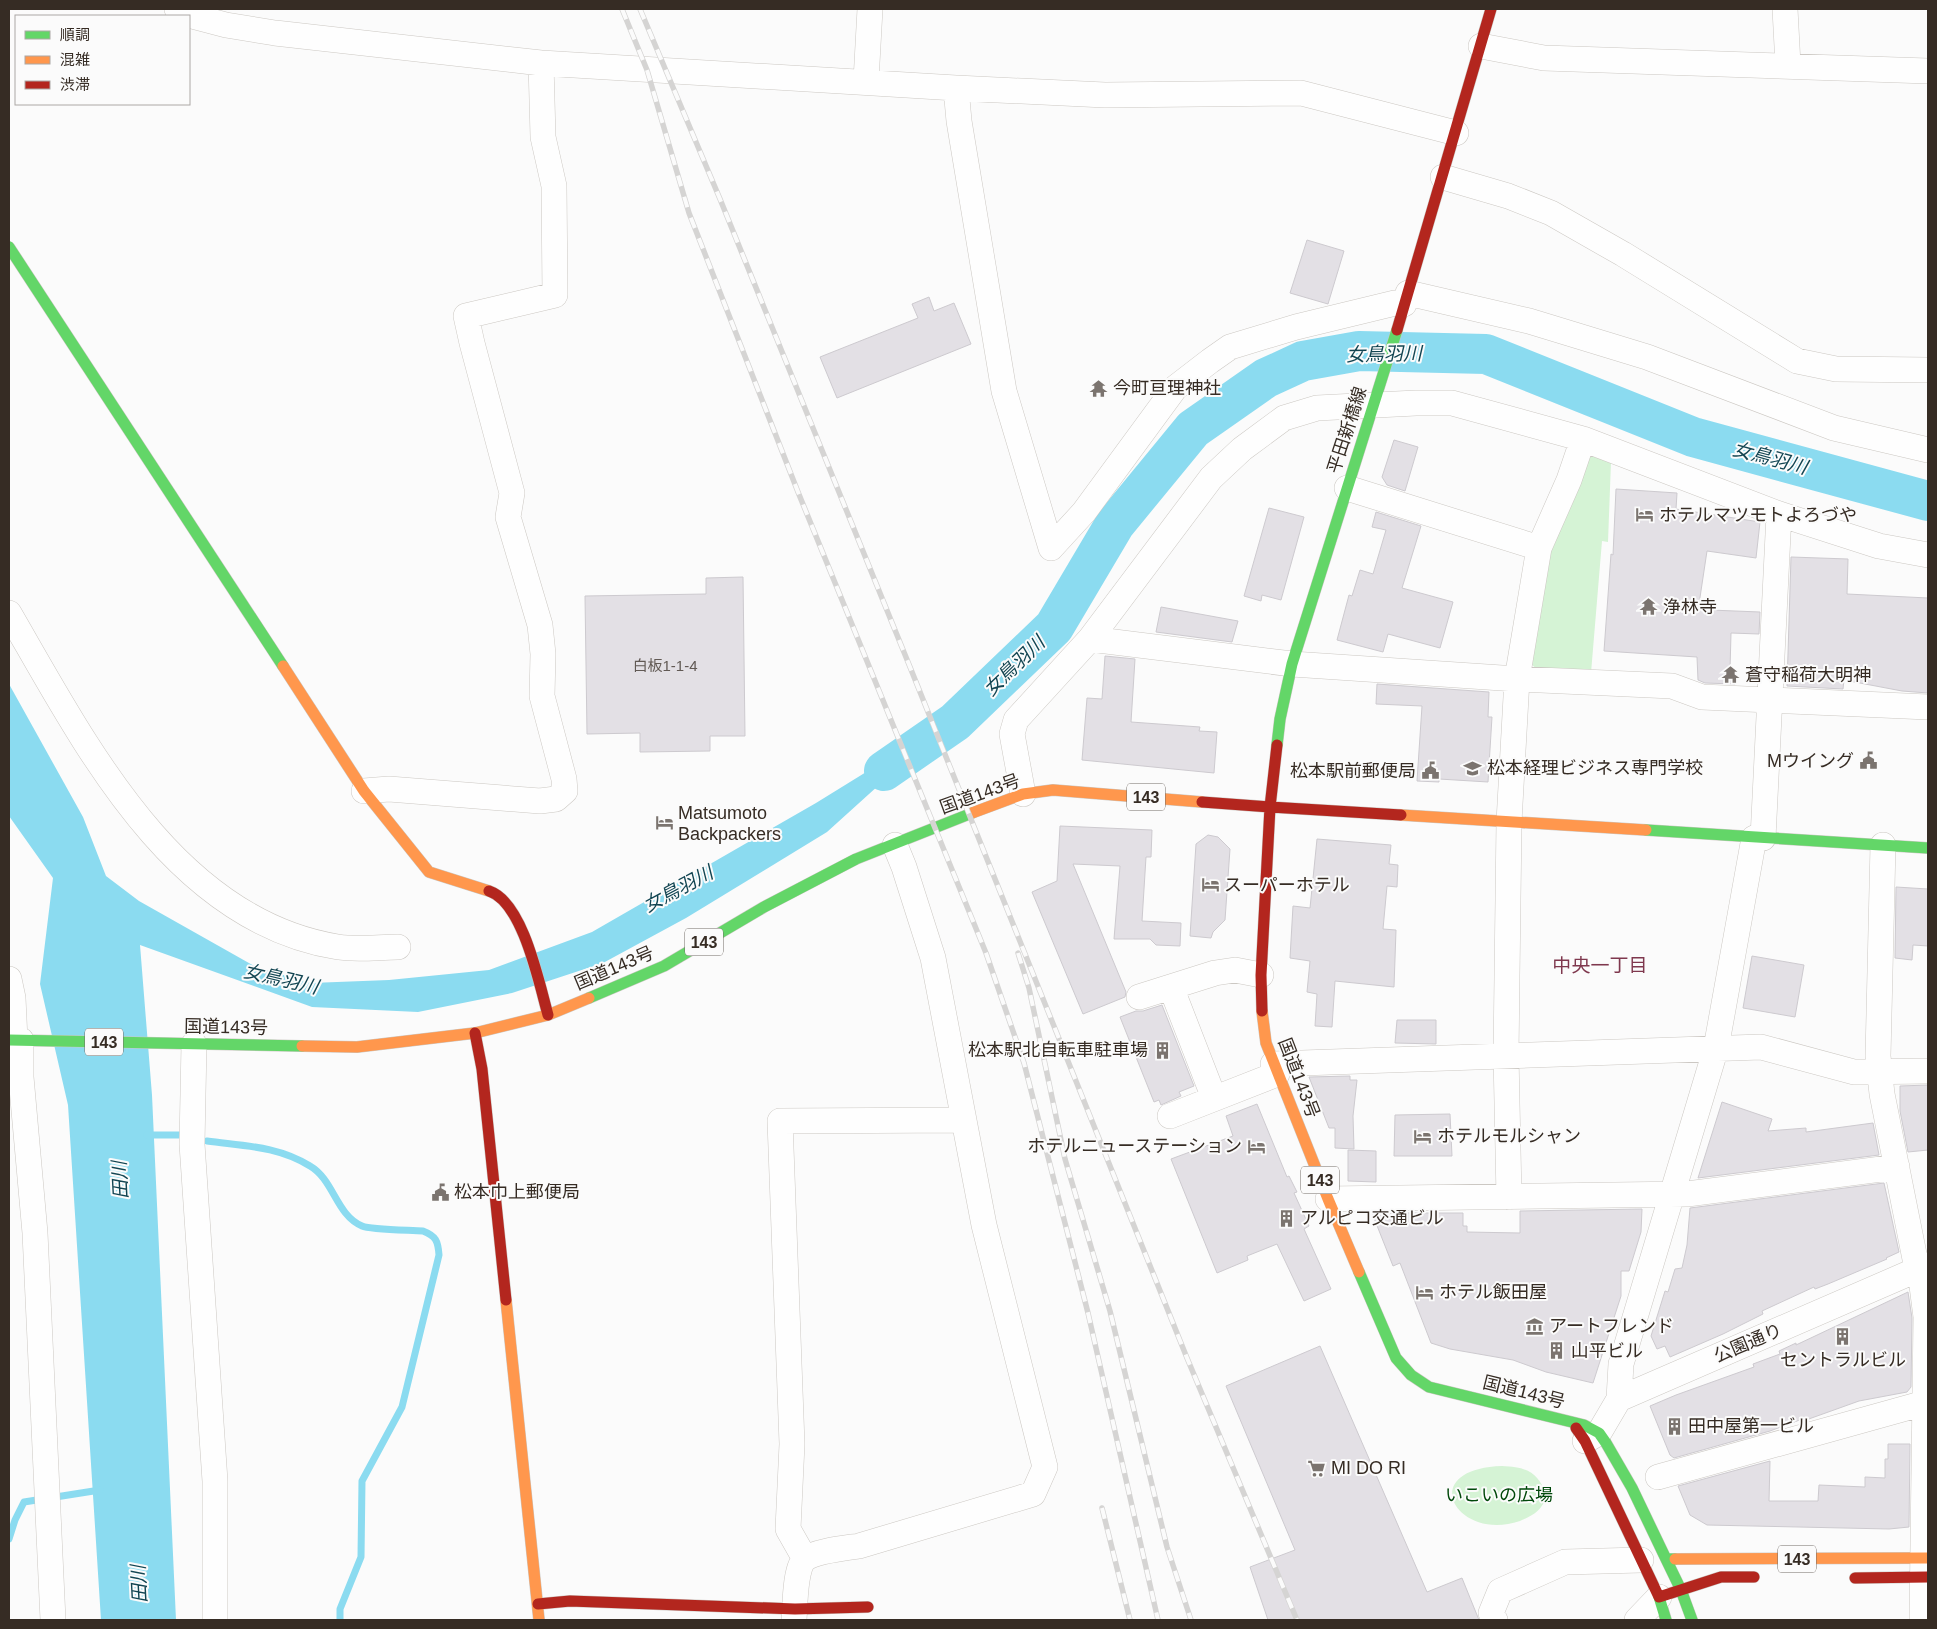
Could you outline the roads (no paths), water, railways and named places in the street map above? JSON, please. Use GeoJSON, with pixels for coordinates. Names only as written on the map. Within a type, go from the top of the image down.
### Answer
{"type":"FeatureCollection","features":[{"type":"Feature","properties":{"kind":"main road","name":"平田新橋線"},"geometry":{"type":"LineString","coordinates":[[1270,807],[1280,719],[1292,664],[1377,396],[1443,178],[1491,9]]}},
{"type":"Feature","properties":{"kind":"main road"},"geometry":{"type":"LineString","coordinates":[[9,247],[364,791],[429,872],[498,894],[519,922],[525,936],[548,1015]]}},
{"type":"Feature","properties":{"kind":"main road","name":"国道143号"},"geometry":{"type":"LineString","coordinates":[[18,1040],[357,1047],[475,1034],[548,1015],[664,966],[764,907],[856,860],[1023,794],[1052,790],[1270,807],[1261,976],[1262,1021],[1266,1042],[1275,1069],[1328,1199],[1396,1358],[1407,1373],[1429,1387],[1584,1425],[1632,1488],[1666,1559],[1669,1603]]}},
{"type":"Feature","properties":{"kind":"main road"},"geometry":{"type":"LineString","coordinates":[[1270,807],[1928,848]]}},
{"type":"Feature","properties":{"kind":"main road"},"geometry":{"type":"LineString","coordinates":[[475,1034],[482,1069],[540,1620]]}},
{"type":"Feature","properties":{"kind":"main road","name":"国道143号"},"geometry":{"type":"LineString","coordinates":[[1570,1421],[1592,1437],[1641,1560],[1669,1603]]}},
{"type":"Feature","properties":{"kind":"main road","name":"143"},"geometry":{"type":"LineString","coordinates":[[1666,1559],[1925,1568]]}},
{"type":"Feature","properties":{"kind":"main road"},"geometry":{"type":"LineString","coordinates":[[1844,1578],[1925,1568]]}},
{"type":"Feature","properties":{"kind":"main road","name":"143"},"geometry":{"type":"LineString","coordinates":[[1669,1603],[1721,1577],[1768,1578]]}},
{"type":"Feature","properties":{"kind":"main road"},"geometry":{"type":"LineString","coordinates":[[538,1604],[570,1601],[794,1615],[868,1607]]}},
{"type":"Feature","properties":{"kind":"main road"},"geometry":{"type":"LineString","coordinates":[[1669,1603],[1692,1620]]}},
{"type":"Feature","properties":{"kind":"street"},"geometry":{"type":"LineString","coordinates":[[177,9],[188,15]]}},
{"type":"Feature","properties":{"kind":"street"},"geometry":{"type":"LineString","coordinates":[[866,81],[870,9]]}},
{"type":"Feature","properties":{"kind":"street"},"geometry":{"type":"LineString","coordinates":[[1785,9],[1788,66]]}},
{"type":"Feature","properties":{"kind":"street"},"geometry":{"type":"LineString","coordinates":[[190,16],[226,25],[275,33],[541,63],[1105,95],[1301,93],[1456,132]]}},
{"type":"Feature","properties":{"kind":"street"},"geometry":{"type":"LineString","coordinates":[[1481,46],[1544,58],[1928,71]]}},
{"type":"Feature","properties":{"kind":"street"},"geometry":{"type":"LineString","coordinates":[[364,791],[389,789],[540,801],[556,799],[564,791],[564,779],[542,696],[543,654],[540,624],[508,517],[512,493],[466,316],[556,294],[554,186],[543,137],[541,63]]}},
{"type":"Feature","properties":{"kind":"street"},"geometry":{"type":"LineString","coordinates":[[956,88],[959,120],[1004,391],[1051,548],[1084,512],[1175,388],[1210,360],[1230,347],[1296,327],[1395,303],[1529,321],[1647,357],[1834,428],[1928,450]]}},
{"type":"Feature","properties":{"kind":"street"},"geometry":{"type":"LineString","coordinates":[[1443,178],[1508,196],[1551,213],[1623,254],[1755,337],[1797,361],[1836,369],[1928,370]]}},
{"type":"Feature","properties":{"kind":"street"},"geometry":{"type":"LineString","coordinates":[[1023,794],[1012,734],[1016,720],[1090,639],[1211,478],[1242,448],[1284,418],[1317,408],[1377,396],[1416,403],[1452,403],[1583,439],[1779,514],[1879,546],[1928,555]]}},
{"type":"Feature","properties":{"kind":"street"},"geometry":{"type":"LineString","coordinates":[[1509,1197],[1506,1056],[1509,822],[1517,679],[1539,548],[1569,480],[1583,439]]}},
{"type":"Feature","properties":{"kind":"street"},"geometry":{"type":"LineString","coordinates":[[1347,488],[1539,548]]}},
{"type":"Feature","properties":{"kind":"street"},"geometry":{"type":"LineString","coordinates":[[1592,1437],[1619,1399],[1621,1364],[1716,1048],[1758,838],[1769,698],[1779,514]]}},
{"type":"Feature","properties":{"kind":"street"},"geometry":{"type":"LineString","coordinates":[[9,613],[82,738],[99,763],[155,839],[197,879],[233,904],[270,926],[305,939],[339,947],[398,947]]}},
{"type":"Feature","properties":{"kind":"street"},"geometry":{"type":"LineString","coordinates":[[1090,639],[1292,664],[1517,679],[1672,686],[1702,696],[1928,707]]}},
{"type":"Feature","properties":{"kind":"street"},"geometry":{"type":"LineString","coordinates":[[794,1615],[800,1567],[805,1559],[830,1551],[859,1546],[1033,1494],[1045,1467],[984,1225],[933,958],[895,844]]}},
{"type":"Feature","properties":{"kind":"street"},"geometry":{"type":"LineString","coordinates":[[1883,845],[1878,1056],[1882,1094],[1897,1167],[1923,1267],[1926,1317],[1925,1568],[1922,1620]]}},
{"type":"Feature","properties":{"kind":"street"},"geometry":{"type":"LineString","coordinates":[[1139,997],[1214,973],[1235,970],[1261,976]]}},
{"type":"Feature","properties":{"kind":"street"},"geometry":{"type":"LineString","coordinates":[[9,979],[18,1040],[35,1233],[53,1620]]}},
{"type":"Feature","properties":{"kind":"street"},"geometry":{"type":"LineString","coordinates":[[1171,987],[1214,1098]]}},
{"type":"Feature","properties":{"kind":"street"},"geometry":{"type":"LineString","coordinates":[[188,1044],[192,1144],[215,1481],[214,1620]]}},
{"type":"Feature","properties":{"kind":"street"},"geometry":{"type":"LineString","coordinates":[[1170,1116],[1214,1098],[1275,1069],[1506,1056],[1761,1047],[1854,1072],[1928,1070]]}},
{"type":"Feature","properties":{"kind":"street"},"geometry":{"type":"LineString","coordinates":[[805,1559],[788,1530],[792,1444],[780,1122],[964,1120]]}},
{"type":"Feature","properties":{"kind":"street"},"geometry":{"type":"LineString","coordinates":[[1328,1199],[1687,1194],[1897,1167]]}},
{"type":"Feature","properties":{"kind":"street","name":"公園通り"},"geometry":{"type":"LineString","coordinates":[[1619,1399],[1923,1267]]}},
{"type":"Feature","properties":{"kind":"street"},"geometry":{"type":"LineString","coordinates":[[1658,1477],[1926,1402]]}},
{"type":"Feature","properties":{"kind":"street"},"geometry":{"type":"LineString","coordinates":[[1495,1620],[1491,1613],[1500,1591],[1565,1562],[1641,1560]]}},
{"type":"Feature","properties":{"kind":"street"},"geometry":{"type":"LineString","coordinates":[[1637,1620],[1669,1603]]}},
{"type":"Feature","properties":{"kind":"water","name":"田川"},"geometry":{"type":"Polygon","coordinates":[[[9,684],[83,817],[106,876],[139,901],[256,967],[311,983],[389,980],[489,970],[592,932],[816,803],[952,719],[827,832],[686,918],[603,963],[512,993],[418,1012],[312,1007],[140,945],[152,1095],[176,1620],[101,1620],[68,1105],[40,984],[53,878],[9,816],[9,684]]]}},
{"type":"Feature","properties":{"kind":"waterway","name":"女鳥羽川"},"geometry":{"type":"LineString","coordinates":[[884,771],[955,722],[1054,627],[1115,524],[1193,429],[1266,378],[1303,361],[1359,351],[1486,354],[1693,437],[1928,501]]}},
{"type":"Feature","properties":{"kind":"waterway"},"geometry":{"type":"LineString","coordinates":[[147,1135],[179,1135]]}},
{"type":"Feature","properties":{"kind":"waterway"},"geometry":{"type":"LineString","coordinates":[[207,1141],[260,1148],[298,1159],[318,1172],[325,1180],[340,1206],[353,1221],[362,1226],[374,1228],[423,1231],[434,1237],[438,1246],[439,1255],[402,1407],[362,1481],[361,1557],[340,1609],[340,1620]]}},
{"type":"Feature","properties":{"kind":"waterway"},"geometry":{"type":"LineString","coordinates":[[9,1539],[15,1520],[24,1502],[100,1490]]}},
{"type":"Feature","properties":{"kind":"railway"},"geometry":{"type":"LineString","coordinates":[[622,9],[647,70],[689,213],[798,492],[986,953],[1024,1063],[1088,1313],[1158,1620]]}},
{"type":"Feature","properties":{"kind":"railway"},"geometry":{"type":"LineString","coordinates":[[640,9],[720,199],[910,667],[1187,1358],[1297,1620]]}},
{"type":"Feature","properties":{"kind":"railway"},"geometry":{"type":"LineString","coordinates":[[1018,953],[1029,988],[1065,1159],[1110,1311],[1167,1547],[1191,1620]]}},
{"type":"Feature","properties":{"kind":"railway"},"geometry":{"type":"LineString","coordinates":[[1102,1508],[1130,1620]]}},
{"type":"Feature","properties":{"kind":"place","name":"今町亘理神社"},"geometry":{"type":"Point","coordinates":[1099,388]}},
{"type":"Feature","properties":{"kind":"place","name":"ホテルマツモトよろづや"},"geometry":{"type":"Point","coordinates":[1645,515]}},
{"type":"Feature","properties":{"kind":"place","name":"浄林寺"},"geometry":{"type":"Point","coordinates":[1649,607]}},
{"type":"Feature","properties":{"kind":"place","name":"蒼守稲荷大明神"},"geometry":{"type":"Point","coordinates":[1731,675]}},
{"type":"Feature","properties":{"kind":"place","name":"Mウイング"},"geometry":{"type":"Point","coordinates":[1868,761]}},
{"type":"Feature","properties":{"kind":"place","name":"松本経理ビジネス専門学校"},"geometry":{"type":"Point","coordinates":[1473,768]}},
{"type":"Feature","properties":{"kind":"place","name":"松本駅前郵便局"},"geometry":{"type":"Point","coordinates":[1430,771]}},
{"type":"Feature","properties":{"kind":"place","name":"Matsumoto Backpackers"},"geometry":{"type":"Point","coordinates":[664,823]}},
{"type":"Feature","properties":{"kind":"place","name":"スーパーホテル"},"geometry":{"type":"Point","coordinates":[1210,885]}},
{"type":"Feature","properties":{"kind":"place","name":"松本駅北自転車駐車場"},"geometry":{"type":"Point","coordinates":[1162,1050]}},
{"type":"Feature","properties":{"kind":"place","name":"ホテルモルシャン"},"geometry":{"type":"Point","coordinates":[1423,1136]}},
{"type":"Feature","properties":{"kind":"place","name":"ホテルニューステーション"},"geometry":{"type":"Point","coordinates":[1256,1146]}},
{"type":"Feature","properties":{"kind":"place","name":"松本巾上郵便局"},"geometry":{"type":"Point","coordinates":[440,1192]}},
{"type":"Feature","properties":{"kind":"place","name":"アルピコ交通ビル"},"geometry":{"type":"Point","coordinates":[1286,1218]}},
{"type":"Feature","properties":{"kind":"place","name":"ホテル飯田屋"},"geometry":{"type":"Point","coordinates":[1425,1292]}},
{"type":"Feature","properties":{"kind":"place","name":"アートフレンド"},"geometry":{"type":"Point","coordinates":[1535,1326]}},
{"type":"Feature","properties":{"kind":"place","name":"セントラルビル"},"geometry":{"type":"Point","coordinates":[1843,1337]}},
{"type":"Feature","properties":{"kind":"place","name":"山平ビル"},"geometry":{"type":"Point","coordinates":[1557,1351]}},
{"type":"Feature","properties":{"kind":"place","name":"田中屋第一ビル"},"geometry":{"type":"Point","coordinates":[1674,1426]}},
{"type":"Feature","properties":{"kind":"place","name":"MI DO RI"},"geometry":{"type":"Point","coordinates":[1317,1468]}},
{"type":"Feature","properties":{"kind":"district","name":"中央一丁目"},"geometry":{"type":"Point","coordinates":[1600,965]}},
{"type":"Feature","properties":{"kind":"park label","name":"いこいの広場"},"geometry":{"type":"Point","coordinates":[1499,1495]}}]}
